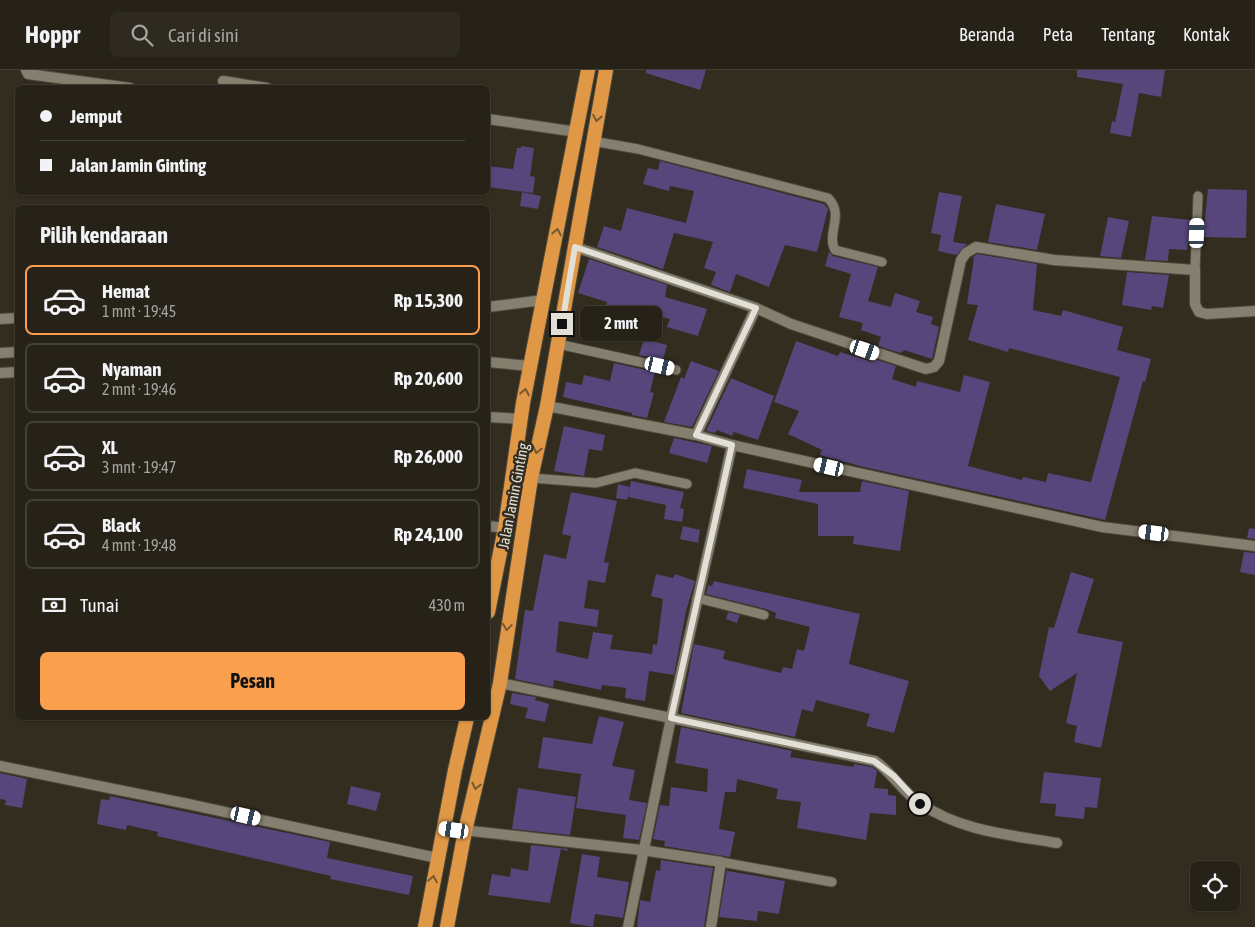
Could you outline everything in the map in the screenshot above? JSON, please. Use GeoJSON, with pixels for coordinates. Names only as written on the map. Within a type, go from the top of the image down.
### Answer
{"type":"FeatureCollection","features":[{"type":"Feature","properties":{"kind":"highway","name":"Jalan Jamin Ginting"},"geometry":{"type":"LineString","coordinates":[[490,602],[505,528],[530,366],[588,70]]}},
{"type":"Feature","properties":{"kind":"highway","name":"Jalan Jamin Ginting"},"geometry":{"type":"LineString","coordinates":[[447,927],[465,831],[500,683],[531,478],[547,406],[592,140],[606,70]]}},
{"type":"Feature","properties":{"kind":"highway"},"geometry":{"type":"LineString","coordinates":[[425,927],[437,858],[468,720]]}},
{"type":"Feature","properties":{"kind":"street"},"geometry":{"type":"LineString","coordinates":[[26,70],[28,74],[108,85]]}},
{"type":"Feature","properties":{"kind":"street"},"geometry":{"type":"LineString","coordinates":[[223,84],[224,70]]}},
{"type":"Feature","properties":{"kind":"street"},"geometry":{"type":"LineString","coordinates":[[490,119],[577,132]]}},
{"type":"Feature","properties":{"kind":"street"},"geometry":{"type":"LineString","coordinates":[[575,247],[756,308],[791,324],[926,370],[934,367],[939,361],[961,260],[966,253],[976,248],[1054,260],[1195,270],[1195,304],[1199,312],[1207,314],[1255,311]]}},
{"type":"Feature","properties":{"kind":"street"},"geometry":{"type":"LineString","coordinates":[[490,307],[543,300]]}},
{"type":"Feature","properties":{"kind":"street"},"geometry":{"type":"LineString","coordinates":[[696,435],[756,308]]}},
{"type":"Feature","properties":{"kind":"street"},"geometry":{"type":"LineString","coordinates":[[0,320],[15,318]]}},
{"type":"Feature","properties":{"kind":"street"},"geometry":{"type":"LineString","coordinates":[[0,353],[15,352]]}},
{"type":"Feature","properties":{"kind":"street"},"geometry":{"type":"LineString","coordinates":[[490,362],[530,366]]}},
{"type":"Feature","properties":{"kind":"street"},"geometry":{"type":"LineString","coordinates":[[0,373],[15,372]]}},
{"type":"Feature","properties":{"kind":"street"},"geometry":{"type":"LineString","coordinates":[[547,406],[696,435],[732,445],[1102,527],[1255,546]]}},
{"type":"Feature","properties":{"kind":"street"},"geometry":{"type":"LineString","coordinates":[[490,417],[521,420]]}},
{"type":"Feature","properties":{"kind":"street"},"geometry":{"type":"LineString","coordinates":[[628,927],[642,850],[696,598],[732,445]]}},
{"type":"Feature","properties":{"kind":"street"},"geometry":{"type":"LineString","coordinates":[[490,526],[505,528]]}},
{"type":"Feature","properties":{"kind":"street"},"geometry":{"type":"LineString","coordinates":[[500,683],[874,761],[894,776],[914,799],[938,813],[984,831],[1056,843]]}},
{"type":"Feature","properties":{"kind":"street"},"geometry":{"type":"LineString","coordinates":[[0,766],[198,806],[437,858]]}},
{"type":"Feature","properties":{"kind":"street"},"geometry":{"type":"LineString","coordinates":[[444,828],[642,850],[721,862],[711,927]]}},
{"type":"Feature","properties":{"kind":"lane"},"geometry":{"type":"LineString","coordinates":[[592,140],[828,198],[834,204],[836,212],[833,245],[836,250],[882,262]]}},
{"type":"Feature","properties":{"kind":"lane"},"geometry":{"type":"LineString","coordinates":[[1195,270],[1198,196]]}},
{"type":"Feature","properties":{"kind":"lane"},"geometry":{"type":"LineString","coordinates":[[558,344],[676,370]]}},
{"type":"Feature","properties":{"kind":"lane"},"geometry":{"type":"LineString","coordinates":[[531,478],[596,483],[635,473],[687,484]]}},
{"type":"Feature","properties":{"kind":"lane"},"geometry":{"type":"LineString","coordinates":[[696,598],[764,615]]}},
{"type":"Feature","properties":{"kind":"lane"},"geometry":{"type":"LineString","coordinates":[[721,862],[832,882]]}},
{"type":"Feature","properties":{"kind":"building"},"geometry":{"type":"Polygon","coordinates":[[[646,70],[706,70],[700,90],[646,73],[646,70]]]}},
{"type":"Feature","properties":{"kind":"building"},"geometry":{"type":"Polygon","coordinates":[[[1077,70],[1165,70],[1161,97],[1139,93],[1131,137],[1110,133],[1112,121],[1115,122],[1123,84],[1077,77],[1077,70]]]}},
{"type":"Feature","properties":{"kind":"building"},"geometry":{"type":"Polygon","coordinates":[[[521,146],[534,148],[530,176],[535,177],[533,193],[490,187],[490,166],[513,169],[517,148],[521,148],[521,146]]]}},
{"type":"Feature","properties":{"kind":"building"},"geometry":{"type":"Polygon","coordinates":[[[660,161],[824,204],[828,209],[817,252],[785,245],[769,287],[736,274],[730,292],[711,285],[716,272],[704,268],[713,242],[674,233],[663,269],[597,247],[604,226],[621,231],[627,208],[686,223],[694,191],[670,186],[669,191],[643,184],[648,168],[658,170],[660,161]]]}},
{"type":"Feature","properties":{"kind":"building"},"geometry":{"type":"Polygon","coordinates":[[[1208,189],[1247,190],[1246,238],[1203,237],[1208,189]]]}},
{"type":"Feature","properties":{"kind":"building"},"geometry":{"type":"Polygon","coordinates":[[[522,192],[541,196],[538,209],[520,206],[522,192]]]}},
{"type":"Feature","properties":{"kind":"building"},"geometry":{"type":"Polygon","coordinates":[[[939,192],[962,196],[953,242],[967,244],[956,255],[938,251],[941,235],[931,233],[939,192]]]}},
{"type":"Feature","properties":{"kind":"building"},"geometry":{"type":"Polygon","coordinates":[[[996,204],[1045,214],[1037,250],[988,242],[996,204]]]}},
{"type":"Feature","properties":{"kind":"building"},"geometry":{"type":"Polygon","coordinates":[[[1152,216],[1191,220],[1187,250],[1169,249],[1168,261],[1145,260],[1152,216]]]}},
{"type":"Feature","properties":{"kind":"building"},"geometry":{"type":"Polygon","coordinates":[[[1108,217],[1129,221],[1121,258],[1100,256],[1108,217]]]}},
{"type":"Feature","properties":{"kind":"building"},"geometry":{"type":"Polygon","coordinates":[[[829,252],[833,256],[878,267],[868,301],[891,307],[895,293],[920,301],[916,312],[933,317],[931,324],[939,327],[932,359],[904,350],[901,353],[878,346],[881,337],[861,330],[863,323],[839,317],[851,274],[825,266],[829,252]]]}},
{"type":"Feature","properties":{"kind":"building"},"geometry":{"type":"Polygon","coordinates":[[[977,254],[1037,264],[1033,310],[1061,316],[1063,310],[1123,327],[1117,350],[1151,359],[1145,382],[1143,381],[1105,520],[864,467],[820,455],[822,450],[788,434],[799,411],[774,402],[796,341],[838,356],[840,352],[873,362],[874,359],[896,366],[892,379],[916,387],[917,381],[960,392],[964,375],[990,382],[968,466],[1022,480],[1023,477],[1046,482],[1048,473],[1091,482],[1120,377],[1009,348],[1008,352],[968,340],[978,305],[967,304],[974,258],[972,258],[977,254]]]}},
{"type":"Feature","properties":{"kind":"building"},"geometry":{"type":"Polygon","coordinates":[[[589,259],[667,285],[665,297],[707,309],[698,336],[667,327],[670,319],[642,312],[638,329],[603,321],[607,302],[578,293],[589,259]]]}},
{"type":"Feature","properties":{"kind":"building"},"geometry":{"type":"Polygon","coordinates":[[[1127,272],[1169,275],[1163,308],[1152,306],[1151,310],[1122,305],[1127,272]]]}},
{"type":"Feature","properties":{"kind":"building"},"geometry":{"type":"Polygon","coordinates":[[[644,339],[667,345],[663,360],[639,355],[644,339]]]}},
{"type":"Feature","properties":{"kind":"building"},"geometry":{"type":"Polygon","coordinates":[[[691,361],[719,371],[692,427],[664,422],[681,377],[684,379],[691,361]]]}},
{"type":"Feature","properties":{"kind":"building"},"geometry":{"type":"Polygon","coordinates":[[[614,363],[655,372],[650,392],[654,393],[647,418],[563,397],[566,382],[582,385],[584,375],[610,381],[614,363]]]}},
{"type":"Feature","properties":{"kind":"building"},"geometry":{"type":"Polygon","coordinates":[[[731,378],[774,396],[758,440],[734,432],[732,436],[717,430],[715,433],[706,431],[731,378]]]}},
{"type":"Feature","properties":{"kind":"building"},"geometry":{"type":"Polygon","coordinates":[[[564,426],[605,435],[602,451],[589,449],[584,476],[554,471],[564,426]]]}},
{"type":"Feature","properties":{"kind":"building"},"geometry":{"type":"Polygon","coordinates":[[[674,438],[712,446],[707,463],[669,453],[674,438]]]}},
{"type":"Feature","properties":{"kind":"building"},"geometry":{"type":"Polygon","coordinates":[[[747,469],[802,480],[799,492],[860,492],[862,481],[909,491],[900,551],[853,544],[854,536],[818,536],[818,504],[743,488],[747,469]]]}},
{"type":"Feature","properties":{"kind":"building"},"geometry":{"type":"Polygon","coordinates":[[[631,481],[684,492],[680,508],[684,509],[682,522],[664,519],[666,505],[628,497],[631,481]]]}},
{"type":"Feature","properties":{"kind":"building"},"geometry":{"type":"Polygon","coordinates":[[[618,484],[630,487],[627,500],[616,498],[618,484]]]}},
{"type":"Feature","properties":{"kind":"building"},"geometry":{"type":"Polygon","coordinates":[[[571,492],[617,501],[604,562],[609,563],[605,583],[588,580],[584,608],[599,610],[597,627],[559,621],[556,652],[588,659],[593,632],[613,635],[610,649],[652,654],[653,644],[657,645],[663,599],[651,596],[656,574],[673,578],[675,574],[695,581],[686,611],[674,675],[649,671],[645,701],[625,698],[626,688],[602,685],[601,690],[554,680],[553,687],[515,679],[525,610],[533,611],[544,554],[566,559],[571,536],[562,534],[571,492]]]}},
{"type":"Feature","properties":{"kind":"building"},"geometry":{"type":"Polygon","coordinates":[[[683,526],[700,530],[698,543],[680,539],[683,526]]]}},
{"type":"Feature","properties":{"kind":"building"},"geometry":{"type":"Polygon","coordinates":[[[1249,528],[1255,529],[1255,539],[1247,538],[1249,528]]]}},
{"type":"Feature","properties":{"kind":"building"},"geometry":{"type":"Polygon","coordinates":[[[1244,552],[1255,553],[1255,575],[1240,572],[1244,552]]]}},
{"type":"Feature","properties":{"kind":"building"},"geometry":{"type":"Polygon","coordinates":[[[1071,572],[1094,579],[1077,633],[1123,642],[1101,748],[1074,742],[1077,726],[1066,723],[1077,673],[1050,691],[1039,676],[1049,627],[1054,628],[1071,572]]]}},
{"type":"Feature","properties":{"kind":"building"},"geometry":{"type":"Polygon","coordinates":[[[714,581],[860,614],[849,664],[909,681],[894,733],[866,726],[870,714],[816,700],[813,712],[802,709],[795,737],[681,713],[694,644],[725,651],[723,659],[781,673],[783,667],[792,669],[797,649],[804,651],[810,627],[775,618],[776,613],[766,609],[706,594],[708,585],[712,586],[714,581]]]}},
{"type":"Feature","properties":{"kind":"building"},"geometry":{"type":"Polygon","coordinates":[[[728,612],[740,615],[737,623],[726,619],[728,612]]]}},
{"type":"Feature","properties":{"kind":"building"},"geometry":{"type":"Polygon","coordinates":[[[512,693],[536,697],[535,700],[549,704],[545,722],[525,718],[528,708],[510,704],[512,693]]]}},
{"type":"Feature","properties":{"kind":"building"},"geometry":{"type":"Polygon","coordinates":[[[599,716],[624,722],[612,766],[635,770],[629,800],[647,803],[639,840],[623,838],[626,815],[576,808],[581,774],[538,768],[543,737],[592,744],[599,716]]]}},
{"type":"Feature","properties":{"kind":"building"},"geometry":{"type":"Polygon","coordinates":[[[681,727],[792,751],[790,757],[853,767],[854,764],[872,767],[877,771],[874,788],[888,789],[888,795],[896,796],[896,815],[870,813],[866,840],[797,828],[801,802],[776,799],[778,789],[737,779],[736,792],[725,792],[719,829],[735,832],[730,857],[664,846],[665,841],[653,839],[660,805],[669,806],[671,787],[707,792],[708,769],[675,763],[681,727]]]}},
{"type":"Feature","properties":{"kind":"building"},"geometry":{"type":"Polygon","coordinates":[[[1044,772],[1101,778],[1097,808],[1085,807],[1084,819],[1055,816],[1056,804],[1040,803],[1044,772]]]}},
{"type":"Feature","properties":{"kind":"building"},"geometry":{"type":"Polygon","coordinates":[[[0,773],[27,779],[22,808],[5,805],[6,800],[0,799],[0,773]]]}},
{"type":"Feature","properties":{"kind":"building"},"geometry":{"type":"Polygon","coordinates":[[[351,786],[381,793],[376,811],[347,804],[351,786]]]}},
{"type":"Feature","properties":{"kind":"building"},"geometry":{"type":"Polygon","coordinates":[[[518,788],[576,797],[570,835],[512,829],[518,788]]]}},
{"type":"Feature","properties":{"kind":"building"},"geometry":{"type":"Polygon","coordinates":[[[110,796],[330,842],[327,858],[413,876],[409,895],[330,879],[331,876],[157,836],[158,832],[127,825],[126,830],[97,824],[101,799],[109,800],[110,796]]]}},
{"type":"Feature","properties":{"kind":"building"},"geometry":{"type":"Polygon","coordinates":[[[531,845],[568,849],[567,851],[561,849],[550,903],[488,895],[492,874],[510,877],[511,868],[528,871],[531,845]]]}},
{"type":"Feature","properties":{"kind":"building"},"geometry":{"type":"Polygon","coordinates":[[[582,854],[600,857],[597,877],[629,882],[623,918],[595,914],[593,927],[570,923],[582,854]]]}},
{"type":"Feature","properties":{"kind":"building"},"geometry":{"type":"Polygon","coordinates":[[[661,860],[713,868],[704,927],[637,927],[640,900],[650,902],[656,870],[660,871],[661,860]]]}},
{"type":"Feature","properties":{"kind":"building"},"geometry":{"type":"Polygon","coordinates":[[[727,869],[728,871],[785,881],[779,914],[758,911],[757,921],[719,917],[727,869]]]}},
{"type":"Feature","properties":{"kind":"route"},"geometry":{"type":"LineString","coordinates":[[562,324],[575,247],[756,308],[696,435],[732,445],[696,598],[671,718],[874,761],[894,776],[920,804]]}}]}
